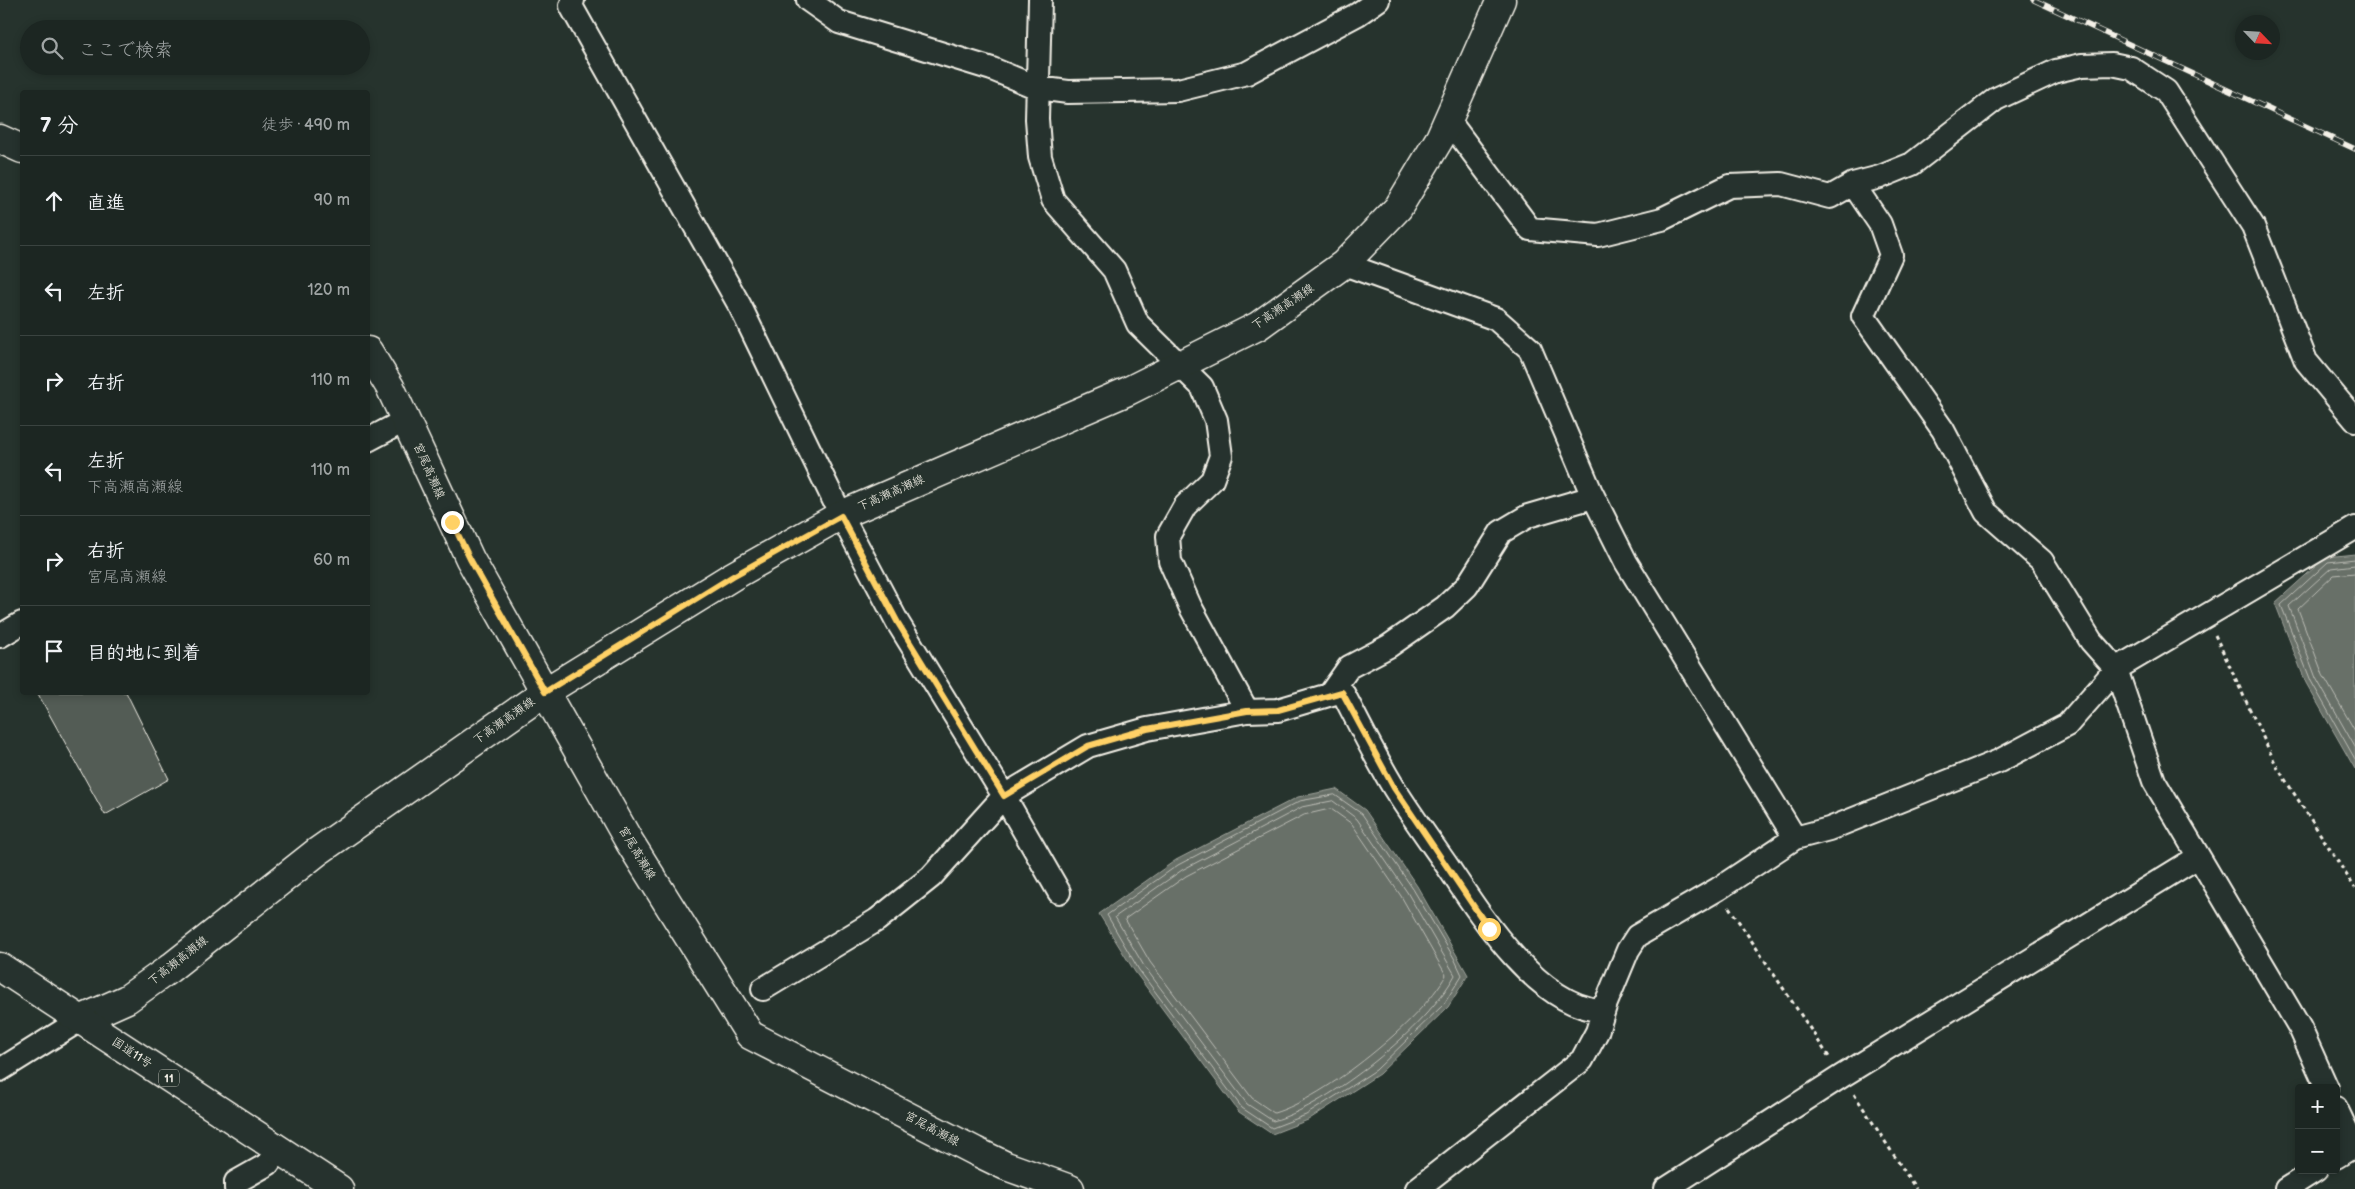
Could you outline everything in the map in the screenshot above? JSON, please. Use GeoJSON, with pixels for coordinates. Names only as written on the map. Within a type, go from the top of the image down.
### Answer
{"type":"FeatureCollection","features":[{"type":"Feature","properties":{"kind":"main road","name":"下高瀬高瀬線"},"geometry":{"type":"LineString","coordinates":[[80,1020],[134,994],[169,969],[318,852],[545,692],[733,576],[841,516],[1128,391],[1258,326],[1344,264],[1398,208],[1449,121],[1501,0]]}},
{"type":"Feature","properties":{"kind":"main road"},"geometry":{"type":"LineString","coordinates":[[0,138],[20,148]]}},
{"type":"Feature","properties":{"kind":"main road","name":"宮尾高瀬線"},"geometry":{"type":"LineString","coordinates":[[370,354],[390,387],[470,559],[629,841],[750,1035],[1006,1166],[1070,1189]]}},
{"type":"Feature","properties":{"kind":"main road","name":"国道11号"},"geometry":{"type":"LineString","coordinates":[[0,967],[339,1189]]}},
{"type":"Feature","properties":{"kind":"street"},"geometry":{"type":"LineString","coordinates":[[573,0],[571,6],[740,306],[841,516],[898,623],[1004,796],[1059,892]]}},
{"type":"Feature","properties":{"kind":"street"},"geometry":{"type":"LineString","coordinates":[[808,0],[839,22],[992,70],[1038,88],[1068,92],[1178,90],[1247,73],[1358,14],[1378,0]]}},
{"type":"Feature","properties":{"kind":"street"},"geometry":{"type":"LineString","coordinates":[[1040,0],[1037,119],[1040,157],[1053,200],[1114,270],[1138,324],[1202,388],[1216,420],[1221,456],[1212,480],[1185,506],[1168,536],[1170,561],[1190,606],[1247,711]]}},
{"type":"Feature","properties":{"kind":"street"},"geometry":{"type":"LineString","coordinates":[[1449,121],[1530,229],[1598,235],[1662,219],[1729,186],[1781,184],[1830,197],[1853,184],[1880,177],[1912,164],[1996,99],[2056,71],[2082,64],[2112,64],[2132,68],[2166,91],[2253,226],[2306,361],[2355,420]]}},
{"type":"Feature","properties":{"kind":"street"},"geometry":{"type":"LineString","coordinates":[[1853,184],[1880,224],[1891,255],[1863,316],[1943,430],[1986,512],[2042,561],[2091,641],[2116,669],[2154,781],[2300,1028],[2325,1084]]}},
{"type":"Feature","properties":{"kind":"street"},"geometry":{"type":"LineString","coordinates":[[1344,264],[1496,319],[1530,349],[1593,497],[1626,562],[1795,838]]}},
{"type":"Feature","properties":{"kind":"street"},"geometry":{"type":"LineString","coordinates":[[370,439],[406,420]]}},
{"type":"Feature","properties":{"kind":"street"},"geometry":{"type":"LineString","coordinates":[[1330,694],[1349,667],[1389,646],[1445,608],[1468,586],[1501,532],[1528,516],[1593,497]]}},
{"type":"Feature","properties":{"kind":"street"},"geometry":{"type":"LineString","coordinates":[[1417,1189],[1582,1060],[1596,1032],[1628,950],[1637,936],[1718,889],[1795,838],[1828,829],[2000,761],[2068,725],[2116,669],[2355,528]]}},
{"type":"Feature","properties":{"kind":"street"},"geometry":{"type":"LineString","coordinates":[[0,636],[20,624]]}},
{"type":"Feature","properties":{"kind":"street"},"geometry":{"type":"LineString","coordinates":[[763,989],[876,920],[923,883],[1004,796],[1088,746],[1147,729],[1247,711],[1278,710],[1342,692],[1394,788],[1489,929],[1514,957],[1558,995],[1582,1008],[1598,1010],[1606,1003]]}},
{"type":"Feature","properties":{"kind":"street"},"geometry":{"type":"LineString","coordinates":[[1666,1189],[1842,1076],[2198,857]]}},
{"type":"Feature","properties":{"kind":"street"},"geometry":{"type":"LineString","coordinates":[[0,1070],[80,1020]]}},
{"type":"Feature","properties":{"kind":"street"},"geometry":{"type":"LineString","coordinates":[[2340,1122],[2348,1150]]}},
{"type":"Feature","properties":{"kind":"street"},"geometry":{"type":"LineString","coordinates":[[236,1189],[236,1182],[268,1164],[278,1150]]}},
{"type":"Feature","properties":{"kind":"street"},"geometry":{"type":"LineString","coordinates":[[2286,1189],[2310,1174]]}},
{"type":"Feature","properties":{"kind":"path"},"geometry":{"type":"LineString","coordinates":[[2206,616],[2277,767],[2355,888]]}},
{"type":"Feature","properties":{"kind":"path"},"geometry":{"type":"LineString","coordinates":[[1718,889],[1916,1189]]}},
{"type":"Feature","properties":{"kind":"water"},"geometry":{"type":"Polygon","coordinates":[[[2355,554],[2355,769],[2306,683],[2275,603],[2326,557],[2355,554]]]}},
{"type":"Feature","properties":{"kind":"water"},"geometry":{"type":"Polygon","coordinates":[[[1336,789],[1365,810],[1417,886],[1468,975],[1448,1007],[1379,1074],[1308,1120],[1272,1134],[1239,1112],[1135,972],[1099,914],[1176,860],[1298,797],[1336,789]]]}},
{"type":"Feature","properties":{"kind":"building"},"geometry":{"type":"Polygon","coordinates":[[[39,695],[127,695],[169,779],[105,815],[39,695]]]}},
{"type":"Feature","properties":{"kind":"railway"},"geometry":{"type":"LineString","coordinates":[[2034,0],[2355,149]]}},
{"type":"Feature","properties":{"kind":"route"},"geometry":{"type":"LineString","coordinates":[[452,522],[470,559],[545,692],[733,576],[841,516],[898,623],[1004,796],[1088,746],[1147,729],[1247,711],[1278,710],[1342,692],[1394,788],[1489,929]]}}]}
